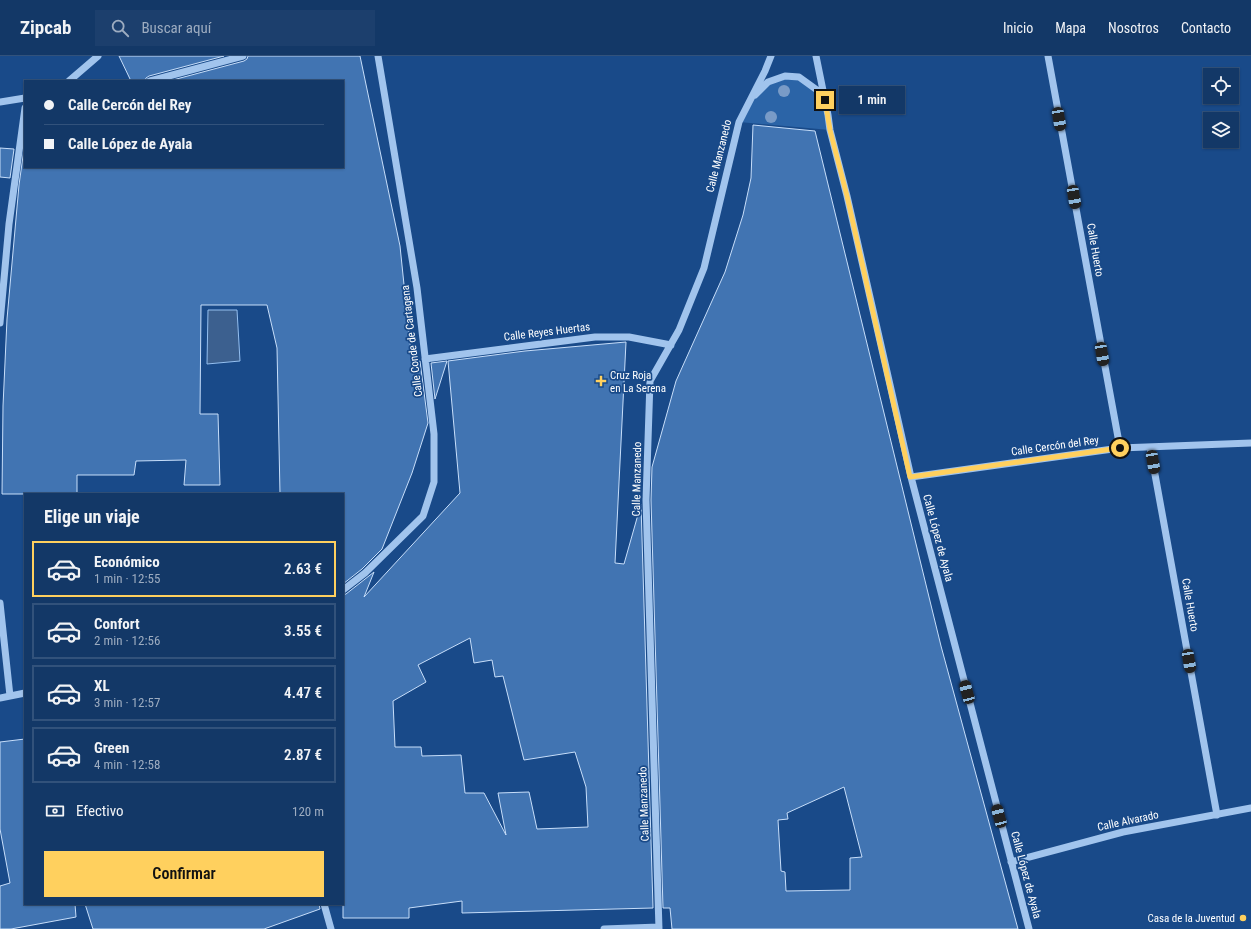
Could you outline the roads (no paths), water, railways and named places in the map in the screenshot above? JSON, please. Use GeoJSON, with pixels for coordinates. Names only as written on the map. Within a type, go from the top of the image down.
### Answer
{"type":"FeatureCollection","features":[{"type":"Feature","properties":{"kind":"street"},"geometry":{"type":"LineString","coordinates":[[70,80],[98,56]]}},
{"type":"Feature","properties":{"kind":"street"},"geometry":{"type":"LineString","coordinates":[[154,80],[244,56]]}},
{"type":"Feature","properties":{"kind":"street","name":"Calle Conde de Cartagena"},"geometry":{"type":"LineString","coordinates":[[344,589],[365,573],[423,516],[434,482],[434,434],[417,288],[378,56]]}},
{"type":"Feature","properties":{"kind":"street","name":"Calle Manzanedo"},"geometry":{"type":"LineString","coordinates":[[659,928],[646,500],[650,381],[679,330],[704,268],[738,122],[765,71],[771,56]]}},
{"type":"Feature","properties":{"kind":"street","name":"Calle López de Ayala"},"geometry":{"type":"LineString","coordinates":[[816,56],[830,130],[847,196],[910,477],[1029,929]]}},
{"type":"Feature","properties":{"kind":"street","name":"Calle Huerto"},"geometry":{"type":"LineString","coordinates":[[1048,56],[1120,448]]}},
{"type":"Feature","properties":{"kind":"street"},"geometry":{"type":"LineString","coordinates":[[749,100],[768,82],[785,76],[799,77],[817,90],[828,115]]}},
{"type":"Feature","properties":{"kind":"street"},"geometry":{"type":"LineString","coordinates":[[0,102],[24,98]]}},
{"type":"Feature","properties":{"kind":"street"},"geometry":{"type":"LineString","coordinates":[[0,323],[9,224],[24,115]]}},
{"type":"Feature","properties":{"kind":"street","name":"Calle Reyes Huertas"},"geometry":{"type":"LineString","coordinates":[[425,358],[595,337],[629,337],[671,345]]}},
{"type":"Feature","properties":{"kind":"street","name":"Calle Cercón del Rey"},"geometry":{"type":"LineString","coordinates":[[910,477],[1120,448],[1251,444]]}},
{"type":"Feature","properties":{"kind":"street","name":"Calle Huerto"},"geometry":{"type":"LineString","coordinates":[[1150,447],[1217,815]]}},
{"type":"Feature","properties":{"kind":"street"},"geometry":{"type":"LineString","coordinates":[[0,603],[10,696]]}},
{"type":"Feature","properties":{"kind":"street"},"geometry":{"type":"LineString","coordinates":[[0,698],[24,693]]}},
{"type":"Feature","properties":{"kind":"street","name":"Calle Alvarado"},"geometry":{"type":"LineString","coordinates":[[1011,862],[1123,832],[1251,808]]}},
{"type":"Feature","properties":{"kind":"street"},"geometry":{"type":"LineString","coordinates":[[324,905],[331,929]]}},
{"type":"Feature","properties":{"kind":"street"},"geometry":{"type":"LineString","coordinates":[[604,929],[659,928]]}},
{"type":"Feature","properties":{"kind":"place","name":"Cruz Roja en La Serena"},"geometry":{"type":"Point","coordinates":[601,381]}},
{"type":"Feature","properties":{"kind":"place","name":"Casa de la Juventud"},"geometry":{"type":"Point","coordinates":[1243,918]}}]}
